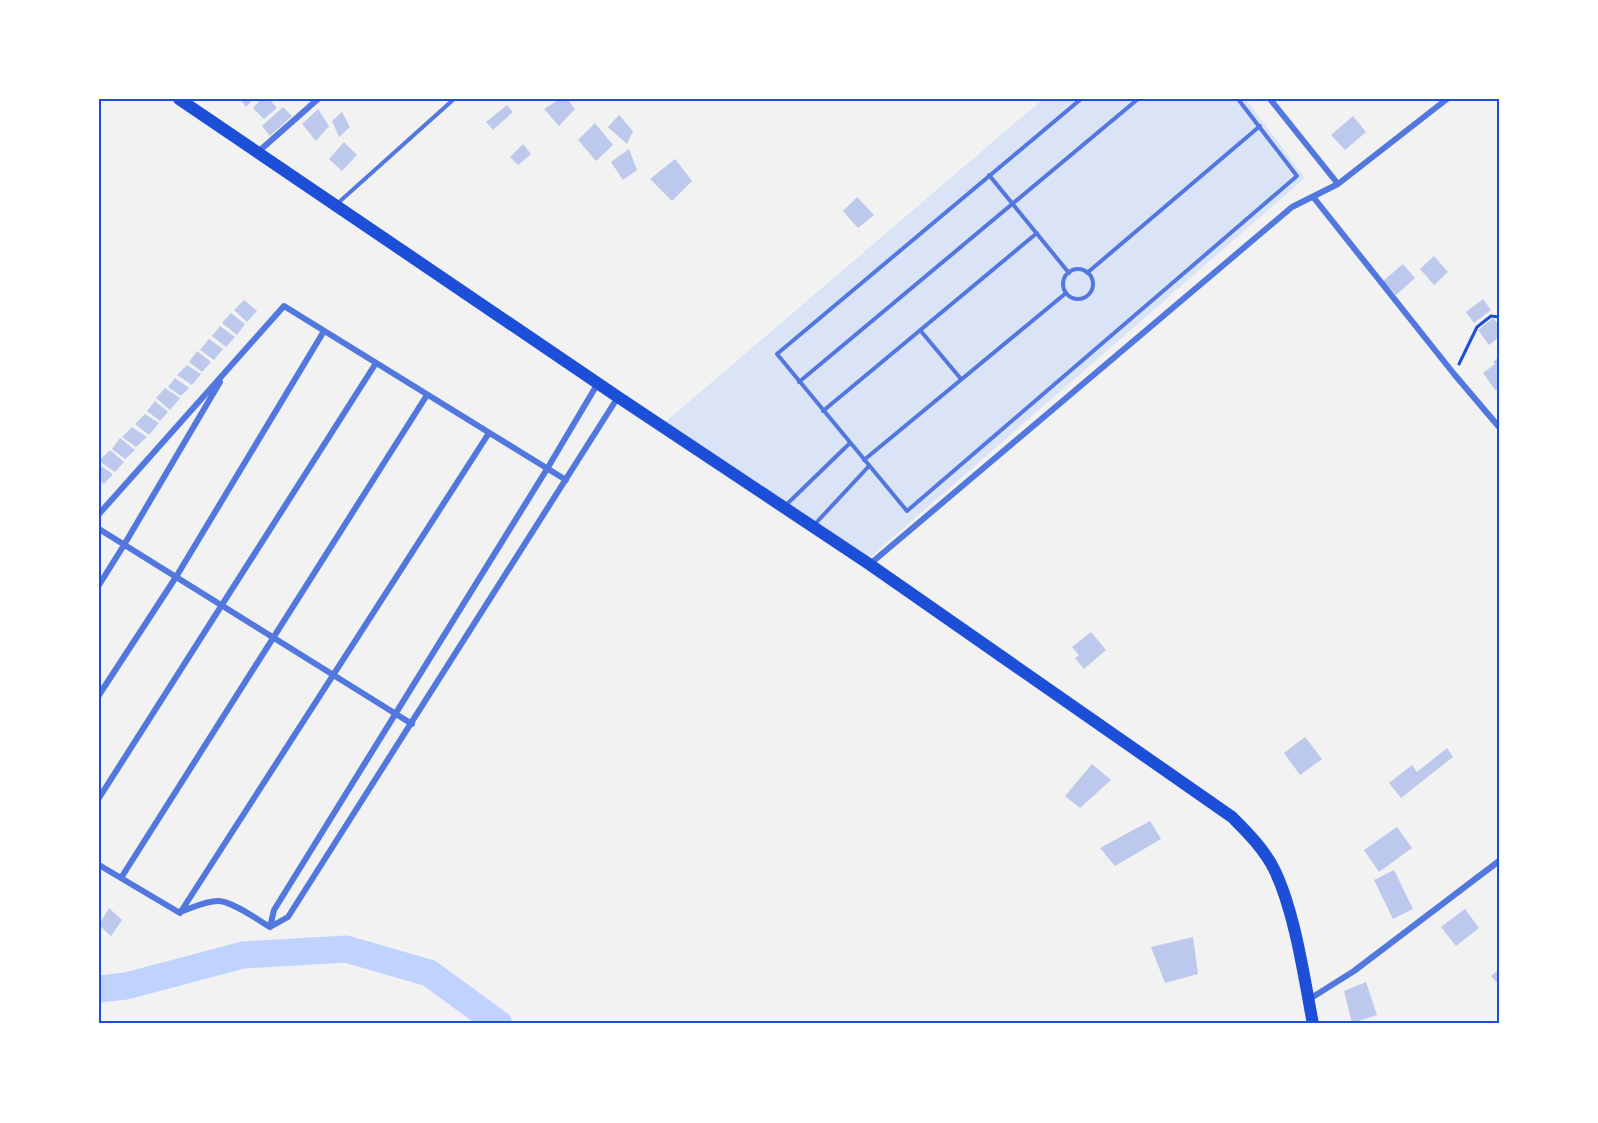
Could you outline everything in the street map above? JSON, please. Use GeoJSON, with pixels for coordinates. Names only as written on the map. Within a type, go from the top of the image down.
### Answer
{"type":"FeatureCollection","features":[{"type":"Feature","properties":{"kind":"main road"},"geometry":{"type":"LineString","coordinates":[[179,99],[869,564],[1232,817],[1257,843],[1275,870],[1288,908],[1312,1024]]}},
{"type":"Feature","properties":{"kind":"street"},"geometry":{"type":"LineString","coordinates":[[258,152],[318,99]]}},
{"type":"Feature","properties":{"kind":"street"},"geometry":{"type":"LineString","coordinates":[[1270,99],[1338,184]]}},
{"type":"Feature","properties":{"kind":"street"},"geometry":{"type":"LineString","coordinates":[[869,564],[1292,207],[1338,184],[1448,99]]}},
{"type":"Feature","properties":{"kind":"street"},"geometry":{"type":"LineString","coordinates":[[1314,198],[1499,427]]}},
{"type":"Feature","properties":{"kind":"street"},"geometry":{"type":"LineString","coordinates":[[99,514],[284,306],[566,480]]}},
{"type":"Feature","properties":{"kind":"street"},"geometry":{"type":"LineString","coordinates":[[99,695],[176,577],[324,331]]}},
{"type":"Feature","properties":{"kind":"street"},"geometry":{"type":"LineString","coordinates":[[99,798],[376,363]]}},
{"type":"Feature","properties":{"kind":"street"},"geometry":{"type":"LineString","coordinates":[[99,585],[227,371]]}},
{"type":"Feature","properties":{"kind":"street"},"geometry":{"type":"LineString","coordinates":[[270,927],[274,910],[548,469],[598,383]]}},
{"type":"Feature","properties":{"kind":"street"},"geometry":{"type":"LineString","coordinates":[[121,878],[427,394]]}},
{"type":"Feature","properties":{"kind":"street"},"geometry":{"type":"LineString","coordinates":[[270,927],[288,917],[618,397]]}},
{"type":"Feature","properties":{"kind":"street"},"geometry":{"type":"LineString","coordinates":[[180,913],[489,433]]}},
{"type":"Feature","properties":{"kind":"street"},"geometry":{"type":"LineString","coordinates":[[99,530],[412,724]]}},
{"type":"Feature","properties":{"kind":"street"},"geometry":{"type":"LineString","coordinates":[[1308,1000],[1354,971],[1499,861]]}},
{"type":"Feature","properties":{"kind":"street"},"geometry":{"type":"LineString","coordinates":[[99,865],[180,913]]}},
{"type":"Feature","properties":{"kind":"street"},"geometry":{"type":"LineString","coordinates":[[180,913],[201,904],[218,901],[227,903],[270,927]]}},
{"type":"Feature","properties":{"kind":"lane"},"geometry":{"type":"LineString","coordinates":[[335,206],[454,99]]}},
{"type":"Feature","properties":{"kind":"lane"},"geometry":{"type":"LineString","coordinates":[[1081,99],[777,354],[907,511],[1297,176],[1238,99]]}},
{"type":"Feature","properties":{"kind":"lane"},"geometry":{"type":"LineString","coordinates":[[799,382],[1138,99]]}},
{"type":"Feature","properties":{"kind":"lane"},"geometry":{"type":"LineString","coordinates":[[1087,273],[1260,126]]}},
{"type":"Feature","properties":{"kind":"lane"},"geometry":{"type":"LineString","coordinates":[[989,175],[1069,273]]}},
{"type":"Feature","properties":{"kind":"lane"},"geometry":{"type":"LineString","coordinates":[[823,411],[1037,233]]}},
{"type":"Feature","properties":{"kind":"lane"},"geometry":{"type":"LineString","coordinates":[[1080,270],[1087,273],[1092,280],[1088,294],[1077,299],[1066,293],[1063,283],[1069,273],[1080,270]]}},
{"type":"Feature","properties":{"kind":"lane"},"geometry":{"type":"LineString","coordinates":[[864,460],[1066,293]]}},
{"type":"Feature","properties":{"kind":"lane"},"geometry":{"type":"LineString","coordinates":[[920,330],[961,379]]}},
{"type":"Feature","properties":{"kind":"lane"},"geometry":{"type":"LineString","coordinates":[[784,508],[850,443]]}},
{"type":"Feature","properties":{"kind":"lane"},"geometry":{"type":"LineString","coordinates":[[813,527],[869,466]]}},
{"type":"Feature","properties":{"kind":"path"},"geometry":{"type":"LineString","coordinates":[[1454,374],[1478,327],[1491,316],[1499,317]]}},
{"type":"Feature","properties":{"kind":"shaded area"},"geometry":{"type":"Polygon","coordinates":[[[1043,99],[1246,99],[1305,178],[868,559],[664,423],[1043,99]]]}},
{"type":"Feature","properties":{"kind":"building"},"geometry":{"type":"Polygon","coordinates":[[[240,99],[253,99],[246,107],[240,99]]]}},
{"type":"Feature","properties":{"kind":"building"},"geometry":{"type":"Polygon","coordinates":[[[261,99],[269,99],[277,108],[264,119],[253,108],[261,99]]]}},
{"type":"Feature","properties":{"kind":"building"},"geometry":{"type":"Polygon","coordinates":[[[560,99],[567,99],[575,109],[559,126],[544,109],[560,99]]]}},
{"type":"Feature","properties":{"kind":"building"},"geometry":{"type":"Polygon","coordinates":[[[507,105],[513,112],[493,130],[486,122],[507,105]]]}},
{"type":"Feature","properties":{"kind":"building"},"geometry":{"type":"Polygon","coordinates":[[[283,107],[292,116],[270,136],[262,126],[283,107]]]}},
{"type":"Feature","properties":{"kind":"building"},"geometry":{"type":"Polygon","coordinates":[[[318,109],[329,126],[316,141],[302,124],[318,109]]]}},
{"type":"Feature","properties":{"kind":"building"},"geometry":{"type":"Polygon","coordinates":[[[342,112],[350,127],[339,137],[332,121],[342,112]]]}},
{"type":"Feature","properties":{"kind":"building"},"geometry":{"type":"Polygon","coordinates":[[[619,115],[633,131],[627,144],[608,127],[619,115]]]}},
{"type":"Feature","properties":{"kind":"building"},"geometry":{"type":"Polygon","coordinates":[[[1353,116],[1366,132],[1345,150],[1331,135],[1353,116]]]}},
{"type":"Feature","properties":{"kind":"building"},"geometry":{"type":"Polygon","coordinates":[[[595,123],[613,145],[596,161],[578,140],[595,123]]]}},
{"type":"Feature","properties":{"kind":"building"},"geometry":{"type":"Polygon","coordinates":[[[344,142],[357,155],[342,171],[329,159],[344,142]]]}},
{"type":"Feature","properties":{"kind":"building"},"geometry":{"type":"Polygon","coordinates":[[[523,144],[531,154],[518,165],[510,157],[523,144]]]}},
{"type":"Feature","properties":{"kind":"building"},"geometry":{"type":"Polygon","coordinates":[[[629,149],[637,170],[623,180],[611,162],[629,149]]]}},
{"type":"Feature","properties":{"kind":"building"},"geometry":{"type":"Polygon","coordinates":[[[675,159],[692,181],[672,201],[650,179],[675,159]]]}},
{"type":"Feature","properties":{"kind":"building"},"geometry":{"type":"Polygon","coordinates":[[[857,197],[874,215],[858,228],[843,211],[857,197]]]}},
{"type":"Feature","properties":{"kind":"building"},"geometry":{"type":"Polygon","coordinates":[[[1434,256],[1448,272],[1434,285],[1420,269],[1434,256]]]}},
{"type":"Feature","properties":{"kind":"building"},"geometry":{"type":"Polygon","coordinates":[[[1403,264],[1415,278],[1396,295],[1383,281],[1403,264]]]}},
{"type":"Feature","properties":{"kind":"building"},"geometry":{"type":"Polygon","coordinates":[[[1483,299],[1491,310],[1474,323],[1466,312],[1483,299]]]}},
{"type":"Feature","properties":{"kind":"building"},"geometry":{"type":"Polygon","coordinates":[[[244,300],[257,311],[247,322],[234,310],[244,300]]]}},
{"type":"Feature","properties":{"kind":"building"},"geometry":{"type":"Polygon","coordinates":[[[231,313],[245,324],[237,335],[222,323],[231,313]]]}},
{"type":"Feature","properties":{"kind":"building"},"geometry":{"type":"Polygon","coordinates":[[[1493,318],[1499,325],[1499,337],[1489,345],[1478,330],[1493,318]]]}},
{"type":"Feature","properties":{"kind":"building"},"geometry":{"type":"Polygon","coordinates":[[[220,326],[235,337],[226,347],[212,336],[220,326]]]}},
{"type":"Feature","properties":{"kind":"building"},"geometry":{"type":"Polygon","coordinates":[[[209,339],[223,349],[214,360],[200,350],[209,339]]]}},
{"type":"Feature","properties":{"kind":"building"},"geometry":{"type":"Polygon","coordinates":[[[197,351],[211,362],[202,372],[189,362],[197,351]]]}},
{"type":"Feature","properties":{"kind":"building"},"geometry":{"type":"Polygon","coordinates":[[[1499,357],[1499,388],[1496,391],[1483,373],[1495,364],[1493,362],[1499,357]]]}},
{"type":"Feature","properties":{"kind":"building"},"geometry":{"type":"Polygon","coordinates":[[[187,365],[201,374],[192,385],[177,375],[187,365]]]}},
{"type":"Feature","properties":{"kind":"building"},"geometry":{"type":"Polygon","coordinates":[[[175,378],[189,388],[181,396],[168,387],[175,378]]]}},
{"type":"Feature","properties":{"kind":"building"},"geometry":{"type":"Polygon","coordinates":[[[165,388],[180,398],[170,410],[156,398],[165,388]]]}},
{"type":"Feature","properties":{"kind":"building"},"geometry":{"type":"Polygon","coordinates":[[[155,401],[168,412],[160,421],[147,411],[155,401]]]}},
{"type":"Feature","properties":{"kind":"building"},"geometry":{"type":"Polygon","coordinates":[[[145,414],[159,423],[149,435],[135,424],[145,414]]]}},
{"type":"Feature","properties":{"kind":"building"},"geometry":{"type":"Polygon","coordinates":[[[132,427],[147,437],[136,447],[122,437],[132,427]]]}},
{"type":"Feature","properties":{"kind":"building"},"geometry":{"type":"Polygon","coordinates":[[[120,438],[135,450],[125,459],[112,449],[120,438]]]}},
{"type":"Feature","properties":{"kind":"building"},"geometry":{"type":"Polygon","coordinates":[[[110,450],[124,462],[115,472],[99,461],[110,450]]]}},
{"type":"Feature","properties":{"kind":"building"},"geometry":{"type":"Polygon","coordinates":[[[99,465],[113,474],[104,484],[99,480],[99,465]]]}},
{"type":"Feature","properties":{"kind":"building"},"geometry":{"type":"Polygon","coordinates":[[[1091,632],[1106,650],[1084,669],[1075,658],[1079,655],[1072,647],[1091,632]]]}},
{"type":"Feature","properties":{"kind":"building"},"geometry":{"type":"Polygon","coordinates":[[[1305,737],[1322,759],[1300,775],[1284,753],[1305,737]]]}},
{"type":"Feature","properties":{"kind":"building"},"geometry":{"type":"Polygon","coordinates":[[[1447,748],[1453,757],[1401,798],[1389,783],[1412,765],[1417,772],[1447,748]]]}},
{"type":"Feature","properties":{"kind":"building"},"geometry":{"type":"Polygon","coordinates":[[[1092,764],[1111,780],[1080,808],[1065,796],[1092,764]]]}},
{"type":"Feature","properties":{"kind":"building"},"geometry":{"type":"Polygon","coordinates":[[[1150,821],[1161,839],[1115,866],[1100,848],[1150,821]]]}},
{"type":"Feature","properties":{"kind":"building"},"geometry":{"type":"Polygon","coordinates":[[[1397,827],[1412,848],[1379,872],[1364,850],[1397,827]]]}},
{"type":"Feature","properties":{"kind":"building"},"geometry":{"type":"Polygon","coordinates":[[[1394,870],[1413,909],[1393,919],[1374,880],[1394,870]]]}},
{"type":"Feature","properties":{"kind":"building"},"geometry":{"type":"Polygon","coordinates":[[[109,908],[122,920],[111,936],[99,925],[109,908]]]}},
{"type":"Feature","properties":{"kind":"building"},"geometry":{"type":"Polygon","coordinates":[[[1465,909],[1479,928],[1456,946],[1441,927],[1465,909]]]}},
{"type":"Feature","properties":{"kind":"building"},"geometry":{"type":"Polygon","coordinates":[[[1193,937],[1198,974],[1165,983],[1151,947],[1193,937]]]}},
{"type":"Feature","properties":{"kind":"building"},"geometry":{"type":"Polygon","coordinates":[[[1499,969],[1499,985],[1491,976],[1499,969]]]}},
{"type":"Feature","properties":{"kind":"building"},"geometry":{"type":"Polygon","coordinates":[[[1366,982],[1377,1015],[1352,1023],[1344,991],[1366,982]]]}},
{"type":"Feature","properties":{"kind":"waterway"},"geometry":{"type":"LineString","coordinates":[[99,989],[126,986],[243,955],[346,949],[429,973],[499,1024]]}}]}
